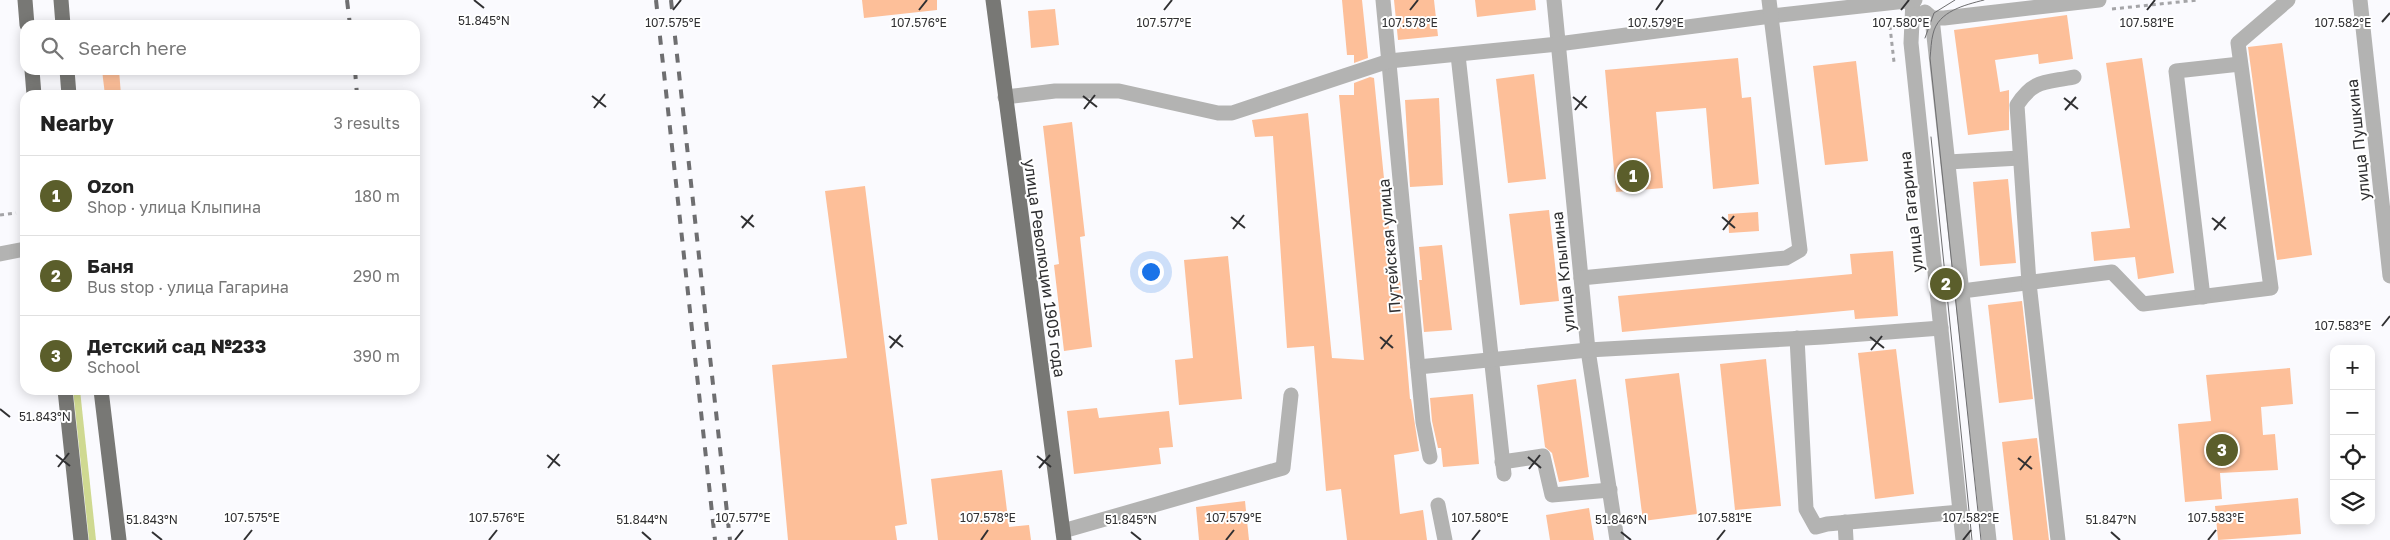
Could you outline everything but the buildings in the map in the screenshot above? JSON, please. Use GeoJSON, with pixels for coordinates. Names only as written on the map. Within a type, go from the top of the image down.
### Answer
{"type":"FeatureCollection","features":[{"type":"Feature","properties":{"kind":"main road"},"geometry":{"type":"LineString","coordinates":[[25,0],[27,20]]}},
{"type":"Feature","properties":{"kind":"main road"},"geometry":{"type":"LineString","coordinates":[[61,0],[63,20]]}},
{"type":"Feature","properties":{"kind":"main road","name":"улица Революции 1905 года"},"geometry":{"type":"LineString","coordinates":[[993,0],[1064,536]]}},
{"type":"Feature","properties":{"kind":"main road"},"geometry":{"type":"LineString","coordinates":[[32,75],[34,90]]}},
{"type":"Feature","properties":{"kind":"main road"},"geometry":{"type":"LineString","coordinates":[[67,75],[69,90]]}},
{"type":"Feature","properties":{"kind":"main road"},"geometry":{"type":"LineString","coordinates":[[66,395],[80,540]]}},
{"type":"Feature","properties":{"kind":"main road"},"geometry":{"type":"LineString","coordinates":[[102,395],[119,540]]}},
{"type":"Feature","properties":{"kind":"street","name":"Путейская улица"},"geometry":{"type":"LineString","coordinates":[[1384,0],[1423,422],[1430,457]]}},
{"type":"Feature","properties":{"kind":"street","name":"улица Клыпина"},"geometry":{"type":"LineString","coordinates":[[1554,0],[1588,350],[1618,540]]}},
{"type":"Feature","properties":{"kind":"street"},"geometry":{"type":"LineString","coordinates":[[1581,278],[1786,258],[1800,250],[1770,0]]}},
{"type":"Feature","properties":{"kind":"street"},"geometry":{"type":"LineString","coordinates":[[1962,291],[2112,272],[2143,304],[2271,288],[2238,43],[2288,0]]}},
{"type":"Feature","properties":{"kind":"street","name":"улица Пушкина"},"geometry":{"type":"LineString","coordinates":[[2360,0],[2390,274]]}},
{"type":"Feature","properties":{"kind":"street"},"geometry":{"type":"LineString","coordinates":[[1005,97],[1055,90],[1119,90],[1218,113],[1232,113],[1389,61],[1558,44],[1771,16],[1914,1],[1932,18],[1989,540]]}},
{"type":"Feature","properties":{"kind":"street","name":"улица Гагарина"},"geometry":{"type":"LineString","coordinates":[[1914,1],[1912,43],[1963,540]]}},
{"type":"Feature","properties":{"kind":"street"},"geometry":{"type":"LineString","coordinates":[[1932,18],[2105,5]]}},
{"type":"Feature","properties":{"kind":"street"},"geometry":{"type":"LineString","coordinates":[[1458,55],[1503,468],[1543,456],[1552,495],[1610,490]]}},
{"type":"Feature","properties":{"kind":"street"},"geometry":{"type":"LineString","coordinates":[[2203,296],[2176,71],[2240,64]]}},
{"type":"Feature","properties":{"kind":"street"},"geometry":{"type":"LineString","coordinates":[[2058,540],[2029,283],[2017,105],[2027,90],[2036,84],[2074,77]]}},
{"type":"Feature","properties":{"kind":"street"},"geometry":{"type":"LineString","coordinates":[[1948,162],[2020,158]]}},
{"type":"Feature","properties":{"kind":"street"},"geometry":{"type":"LineString","coordinates":[[0,254],[20,250]]}},
{"type":"Feature","properties":{"kind":"street"},"geometry":{"type":"LineString","coordinates":[[1418,367],[1588,350],[1941,328]]}},
{"type":"Feature","properties":{"kind":"street"},"geometry":{"type":"LineString","coordinates":[[1797,338],[1806,509],[1816,527],[1845,522],[1960,512]]}},
{"type":"Feature","properties":{"kind":"street"},"geometry":{"type":"LineString","coordinates":[[1064,536],[1283,468],[1291,396]]}},
{"type":"Feature","properties":{"kind":"street"},"geometry":{"type":"LineString","coordinates":[[1438,505],[1445,540]]}},
{"type":"Feature","properties":{"kind":"street"},"geometry":{"type":"LineString","coordinates":[[1845,522],[1846,540]]}},
{"type":"Feature","properties":{"kind":"path"},"geometry":{"type":"LineString","coordinates":[[2105,5],[2198,0]]}},
{"type":"Feature","properties":{"kind":"path"},"geometry":{"type":"LineString","coordinates":[[0,215],[16,213]]}},
{"type":"Feature","properties":{"kind":"green space"},"geometry":{"type":"Polygon","coordinates":[[[74,395],[81,395],[96,540],[89,540],[74,395]]]}},
{"type":"Feature","properties":{"kind":"tram line"},"geometry":{"type":"LineString","coordinates":[[1925,38],[1934,13],[1955,0]]}},
{"type":"Feature","properties":{"kind":"tram line"},"geometry":{"type":"LineString","coordinates":[[1981,540],[1930,58],[1933,34],[1940,20],[1953,10],[1984,0]]}},
{"type":"Feature","properties":{"kind":"tram line"},"geometry":{"type":"LineString","coordinates":[[1931,137],[1972,540]]}},
{"type":"Feature","properties":{"kind":"railway"},"geometry":{"type":"LineString","coordinates":[[347,0],[349,20]]}},
{"type":"Feature","properties":{"kind":"railway"},"geometry":{"type":"LineString","coordinates":[[656,0],[715,540]]}},
{"type":"Feature","properties":{"kind":"railway"},"geometry":{"type":"LineString","coordinates":[[671,0],[730,540]]}},
{"type":"Feature","properties":{"kind":"railway"},"geometry":{"type":"LineString","coordinates":[[355,75],[357,90]]}},
{"type":"Feature","properties":{"kind":"place","name":"Ozon"},"geometry":{"type":"Point","coordinates":[1633,176]}},
{"type":"Feature","properties":{"kind":"place","name":"Баня"},"geometry":{"type":"Point","coordinates":[1946,284]}},
{"type":"Feature","properties":{"kind":"place","name":"Детский сад №233"},"geometry":{"type":"Point","coordinates":[2222,450]}}]}
